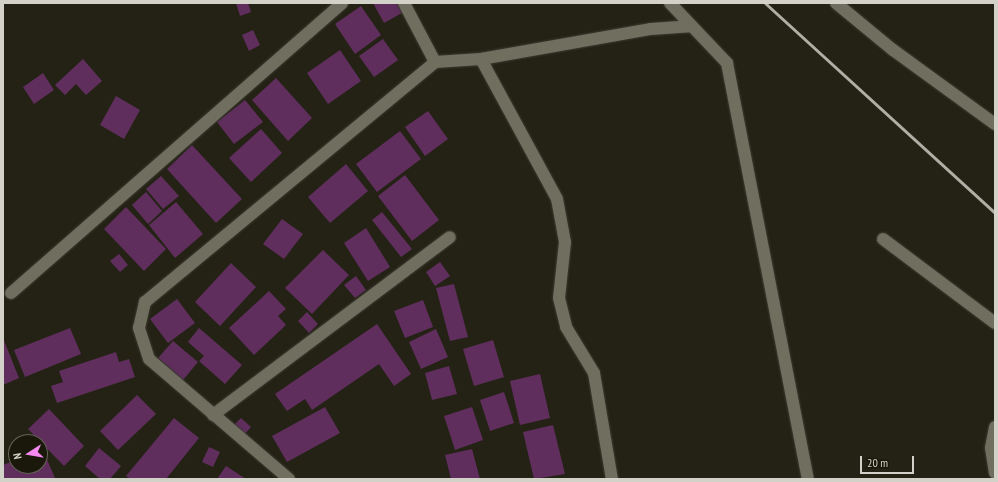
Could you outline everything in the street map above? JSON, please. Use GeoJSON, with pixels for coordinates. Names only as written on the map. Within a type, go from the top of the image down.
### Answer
{"type":"FeatureCollection","features":[{"type":"Feature","properties":{"kind":"street"},"geometry":{"type":"LineString","coordinates":[[11,294],[342,3]]}},
{"type":"Feature","properties":{"kind":"street"},"geometry":{"type":"LineString","coordinates":[[404,3],[435,62]]}},
{"type":"Feature","properties":{"kind":"street"},"geometry":{"type":"LineString","coordinates":[[670,3],[690,26],[727,63],[808,479]]}},
{"type":"Feature","properties":{"kind":"street"},"geometry":{"type":"LineString","coordinates":[[836,3],[893,50],[995,124]]}},
{"type":"Feature","properties":{"kind":"street"},"geometry":{"type":"LineString","coordinates":[[289,479],[213,415],[149,358],[139,328],[145,302],[435,62],[481,59],[651,29],[690,26]]}},
{"type":"Feature","properties":{"kind":"street"},"geometry":{"type":"LineString","coordinates":[[481,59],[557,199],[565,242],[559,298],[566,327],[594,373],[611,479]]}},
{"type":"Feature","properties":{"kind":"street"},"geometry":{"type":"LineString","coordinates":[[213,415],[450,237]]}},
{"type":"Feature","properties":{"kind":"street"},"geometry":{"type":"LineString","coordinates":[[883,239],[995,323]]}},
{"type":"Feature","properties":{"kind":"street"},"geometry":{"type":"LineString","coordinates":[[995,427],[990,448],[995,473]]}},
{"type":"Feature","properties":{"kind":"building"},"geometry":{"type":"Polygon","coordinates":[[[236,3],[248,3],[251,12],[240,16],[236,3]]]}},
{"type":"Feature","properties":{"kind":"building"},"geometry":{"type":"Polygon","coordinates":[[[373,3],[397,3],[402,13],[384,23],[373,3]]]}},
{"type":"Feature","properties":{"kind":"building"},"geometry":{"type":"Polygon","coordinates":[[[361,6],[381,35],[355,54],[335,24],[361,6]]]}},
{"type":"Feature","properties":{"kind":"building"},"geometry":{"type":"Polygon","coordinates":[[[253,30],[260,45],[249,51],[242,35],[253,30]]]}},
{"type":"Feature","properties":{"kind":"building"},"geometry":{"type":"Polygon","coordinates":[[[383,39],[398,60],[374,77],[359,56],[383,39]]]}},
{"type":"Feature","properties":{"kind":"building"},"geometry":{"type":"Polygon","coordinates":[[[340,50],[361,81],[328,104],[307,73],[340,50]]]}},
{"type":"Feature","properties":{"kind":"building"},"geometry":{"type":"Polygon","coordinates":[[[83,59],[102,81],[86,95],[76,84],[65,95],[55,85],[83,59]]]}},
{"type":"Feature","properties":{"kind":"building"},"geometry":{"type":"Polygon","coordinates":[[[43,73],[54,90],[34,104],[23,87],[43,73]]]}},
{"type":"Feature","properties":{"kind":"building"},"geometry":{"type":"Polygon","coordinates":[[[276,78],[312,118],[288,141],[252,100],[276,78]]]}},
{"type":"Feature","properties":{"kind":"building"},"geometry":{"type":"Polygon","coordinates":[[[116,96],[140,110],[124,139],[100,125],[116,96]]]}},
{"type":"Feature","properties":{"kind":"building"},"geometry":{"type":"Polygon","coordinates":[[[245,100],[263,122],[234,144],[217,122],[245,100]]]}},
{"type":"Feature","properties":{"kind":"building"},"geometry":{"type":"Polygon","coordinates":[[[428,111],[448,139],[425,156],[405,127],[428,111]]]}},
{"type":"Feature","properties":{"kind":"building"},"geometry":{"type":"Polygon","coordinates":[[[261,129],[282,153],[251,182],[229,158],[261,129]]]}},
{"type":"Feature","properties":{"kind":"building"},"geometry":{"type":"Polygon","coordinates":[[[400,131],[421,159],[377,192],[356,164],[400,131]]]}},
{"type":"Feature","properties":{"kind":"building"},"geometry":{"type":"Polygon","coordinates":[[[192,145],[242,199],[216,223],[167,169],[192,145]]]}},
{"type":"Feature","properties":{"kind":"building"},"geometry":{"type":"Polygon","coordinates":[[[346,164],[368,191],[330,223],[308,197],[346,164]]]}},
{"type":"Feature","properties":{"kind":"building"},"geometry":{"type":"Polygon","coordinates":[[[405,175],[439,220],[412,241],[378,196],[405,175]]]}},
{"type":"Feature","properties":{"kind":"building"},"geometry":{"type":"Polygon","coordinates":[[[161,176],[179,196],[163,209],[146,189],[161,176]]]}},
{"type":"Feature","properties":{"kind":"building"},"geometry":{"type":"Polygon","coordinates":[[[146,192],[162,211],[148,224],[132,205],[146,192]]]}},
{"type":"Feature","properties":{"kind":"building"},"geometry":{"type":"Polygon","coordinates":[[[176,202],[203,234],[175,258],[149,225],[176,202]]]}},
{"type":"Feature","properties":{"kind":"building"},"geometry":{"type":"Polygon","coordinates":[[[126,207],[166,249],[144,271],[104,229],[126,207]]]}},
{"type":"Feature","properties":{"kind":"building"},"geometry":{"type":"Polygon","coordinates":[[[382,212],[412,249],[401,257],[372,220],[382,212]]]}},
{"type":"Feature","properties":{"kind":"building"},"geometry":{"type":"Polygon","coordinates":[[[282,219],[303,234],[284,259],[263,244],[282,219]]]}},
{"type":"Feature","properties":{"kind":"building"},"geometry":{"type":"Polygon","coordinates":[[[366,228],[390,267],[368,281],[344,243],[366,228]]]}},
{"type":"Feature","properties":{"kind":"building"},"geometry":{"type":"Polygon","coordinates":[[[323,250],[349,275],[312,314],[285,288],[323,250]]]}},
{"type":"Feature","properties":{"kind":"building"},"geometry":{"type":"Polygon","coordinates":[[[119,254],[128,265],[120,272],[110,261],[119,254]]]}},
{"type":"Feature","properties":{"kind":"building"},"geometry":{"type":"Polygon","coordinates":[[[440,262],[450,276],[435,286],[426,272],[440,262]]]}},
{"type":"Feature","properties":{"kind":"building"},"geometry":{"type":"Polygon","coordinates":[[[231,263],[256,287],[220,326],[195,302],[231,263]]]}},
{"type":"Feature","properties":{"kind":"building"},"geometry":{"type":"Polygon","coordinates":[[[356,276],[366,290],[355,298],[344,285],[356,276]]]}},
{"type":"Feature","properties":{"kind":"building"},"geometry":{"type":"Polygon","coordinates":[[[454,284],[468,337],[450,341],[436,288],[454,284]]]}},
{"type":"Feature","properties":{"kind":"building"},"geometry":{"type":"Polygon","coordinates":[[[269,291],[286,309],[278,316],[286,325],[254,355],[229,328],[269,291]]]}},
{"type":"Feature","properties":{"kind":"building"},"geometry":{"type":"Polygon","coordinates":[[[177,299],[195,323],[168,343],[150,319],[177,299]]]}},
{"type":"Feature","properties":{"kind":"building"},"geometry":{"type":"Polygon","coordinates":[[[423,300],[433,327],[405,338],[394,311],[423,300]]]}},
{"type":"Feature","properties":{"kind":"building"},"geometry":{"type":"Polygon","coordinates":[[[307,312],[318,324],[309,333],[298,321],[307,312]]]}},
{"type":"Feature","properties":{"kind":"building"},"geometry":{"type":"Polygon","coordinates":[[[377,324],[411,374],[394,386],[379,364],[312,410],[305,399],[287,411],[275,394],[377,324]]]}},
{"type":"Feature","properties":{"kind":"building"},"geometry":{"type":"Polygon","coordinates":[[[70,328],[81,354],[25,377],[14,350],[70,328]]]}},
{"type":"Feature","properties":{"kind":"building"},"geometry":{"type":"Polygon","coordinates":[[[199,328],[242,365],[225,384],[199,361],[204,356],[188,342],[199,328]]]}},
{"type":"Feature","properties":{"kind":"building"},"geometry":{"type":"Polygon","coordinates":[[[436,329],[448,357],[421,369],[409,342],[436,329]]]}},
{"type":"Feature","properties":{"kind":"building"},"geometry":{"type":"Polygon","coordinates":[[[3,338],[19,378],[3,385],[3,338]]]}},
{"type":"Feature","properties":{"kind":"building"},"geometry":{"type":"Polygon","coordinates":[[[493,340],[504,377],[474,386],[463,349],[493,340]]]}},
{"type":"Feature","properties":{"kind":"building"},"geometry":{"type":"Polygon","coordinates":[[[173,341],[198,362],[183,380],[158,358],[173,341]]]}},
{"type":"Feature","properties":{"kind":"building"},"geometry":{"type":"Polygon","coordinates":[[[116,352],[119,362],[129,359],[135,377],[57,403],[51,386],[63,382],[59,371],[116,352]]]}},
{"type":"Feature","properties":{"kind":"building"},"geometry":{"type":"Polygon","coordinates":[[[449,366],[457,394],[432,400],[425,373],[449,366]]]}},
{"type":"Feature","properties":{"kind":"building"},"geometry":{"type":"Polygon","coordinates":[[[540,374],[550,418],[520,425],[510,381],[540,374]]]}},
{"type":"Feature","properties":{"kind":"building"},"geometry":{"type":"Polygon","coordinates":[[[504,392],[514,423],[490,431],[480,400],[504,392]]]}},
{"type":"Feature","properties":{"kind":"building"},"geometry":{"type":"Polygon","coordinates":[[[137,395],[156,414],[118,450],[100,431],[137,395]]]}},
{"type":"Feature","properties":{"kind":"building"},"geometry":{"type":"Polygon","coordinates":[[[325,407],[340,433],[287,462],[272,436],[325,407]]]}},
{"type":"Feature","properties":{"kind":"building"},"geometry":{"type":"Polygon","coordinates":[[[472,407],[483,440],[455,450],[444,416],[472,407]]]}},
{"type":"Feature","properties":{"kind":"building"},"geometry":{"type":"Polygon","coordinates":[[[49,409],[84,446],[64,466],[48,450],[48,434],[33,434],[28,429],[49,409]]]}},
{"type":"Feature","properties":{"kind":"building"},"geometry":{"type":"Polygon","coordinates":[[[174,418],[199,438],[166,479],[130,479],[126,476],[174,418]]]}},
{"type":"Feature","properties":{"kind":"building"},"geometry":{"type":"Polygon","coordinates":[[[241,418],[251,427],[244,435],[234,425],[241,418]]]}},
{"type":"Feature","properties":{"kind":"building"},"geometry":{"type":"Polygon","coordinates":[[[553,425],[565,474],[534,479],[523,432],[553,425]]]}},
{"type":"Feature","properties":{"kind":"building"},"geometry":{"type":"Polygon","coordinates":[[[209,447],[220,452],[213,467],[202,462],[209,447]]]}},
{"type":"Feature","properties":{"kind":"building"},"geometry":{"type":"Polygon","coordinates":[[[99,448],[121,466],[110,479],[100,479],[85,466],[99,448]]]}},
{"type":"Feature","properties":{"kind":"building"},"geometry":{"type":"Polygon","coordinates":[[[472,449],[480,479],[451,479],[445,455],[472,449]]]}},
{"type":"Feature","properties":{"kind":"building"},"geometry":{"type":"Polygon","coordinates":[[[48,462],[55,478],[3,479],[3,465],[8,463],[8,474],[48,474],[48,462]]]}},
{"type":"Feature","properties":{"kind":"building"},"geometry":{"type":"Polygon","coordinates":[[[226,466],[246,479],[217,479],[226,466]]]}},
{"type":"Feature","properties":{"kind":"railway"},"geometry":{"type":"LineString","coordinates":[[765,3],[995,213]]}}]}
